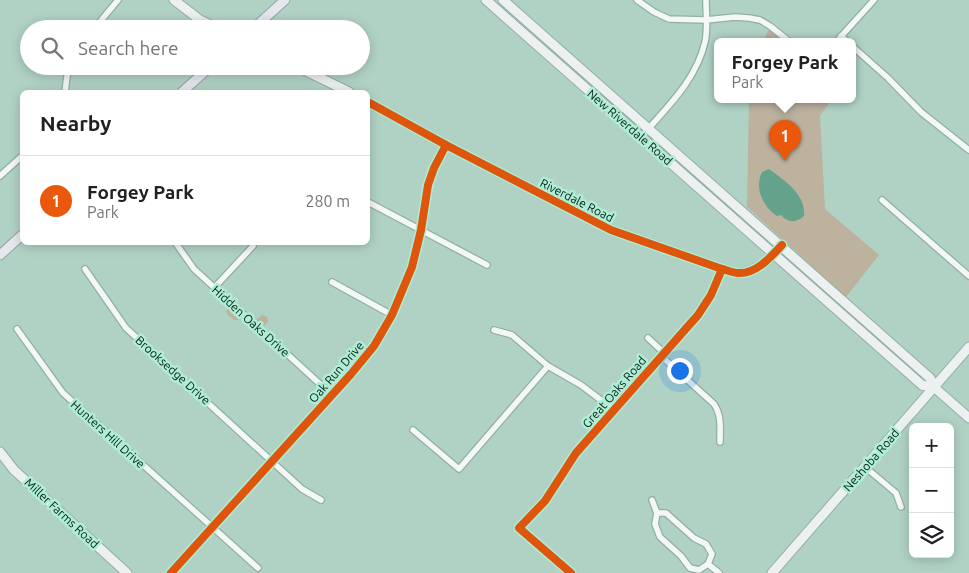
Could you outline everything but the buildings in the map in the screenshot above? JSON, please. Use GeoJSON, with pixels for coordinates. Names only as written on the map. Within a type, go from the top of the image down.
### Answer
{"type":"FeatureCollection","features":[{"type":"Feature","properties":{"kind":"main road"},"geometry":{"type":"LineString","coordinates":[[174,0],[200,20]]}},
{"type":"Feature","properties":{"kind":"main road"},"geometry":{"type":"LineString","coordinates":[[263,20],[285,0]]}},
{"type":"Feature","properties":{"kind":"main road","name":"New Riverdale Road"},"geometry":{"type":"LineString","coordinates":[[486,0],[774,254]]}},
{"type":"Feature","properties":{"kind":"main road","name":"New Riverdale Road"},"geometry":{"type":"LineString","coordinates":[[503,0],[782,245]]}},
{"type":"Feature","properties":{"kind":"main road"},"geometry":{"type":"LineString","coordinates":[[184,90],[201,75]]}},
{"type":"Feature","properties":{"kind":"main road"},"geometry":{"type":"LineString","coordinates":[[314,75],[345,90]]}},
{"type":"Feature","properties":{"kind":"main road","name":"Riverdale Road"},"geometry":{"type":"LineString","coordinates":[[370,103],[446,145],[611,230],[722,269],[739,273],[749,271],[769,260],[782,245]]}},
{"type":"Feature","properties":{"kind":"main road"},"geometry":{"type":"LineString","coordinates":[[0,255],[20,237]]}},
{"type":"Feature","properties":{"kind":"main road"},"geometry":{"type":"LineString","coordinates":[[782,245],[930,378],[934,388]]}},
{"type":"Feature","properties":{"kind":"main road"},"geometry":{"type":"LineString","coordinates":[[774,254],[922,385],[934,388],[969,418]]}},
{"type":"Feature","properties":{"kind":"main road","name":"Neshoba Road"},"geometry":{"type":"LineString","coordinates":[[772,573],[969,347]]}},
{"type":"Feature","properties":{"kind":"main road","name":"Miller Farms Road"},"geometry":{"type":"LineString","coordinates":[[0,452],[14,470],[126,573]]}},
{"type":"Feature","properties":{"kind":"street"},"geometry":{"type":"LineString","coordinates":[[101,20],[118,0]]}},
{"type":"Feature","properties":{"kind":"street"},"geometry":{"type":"LineString","coordinates":[[637,0],[654,12],[669,19],[706,20],[735,17],[760,20],[785,38]]}},
{"type":"Feature","properties":{"kind":"street"},"geometry":{"type":"LineString","coordinates":[[641,137],[682,90],[700,61],[705,41],[706,0]]}},
{"type":"Feature","properties":{"kind":"street"},"geometry":{"type":"LineString","coordinates":[[843,38],[841,36],[874,0]]}},
{"type":"Feature","properties":{"kind":"street"},"geometry":{"type":"LineString","coordinates":[[856,50],[888,78],[921,112],[969,150]]}},
{"type":"Feature","properties":{"kind":"street"},"geometry":{"type":"LineString","coordinates":[[65,90],[67,75]]}},
{"type":"Feature","properties":{"kind":"street","name":"Oak Run Drive"},"geometry":{"type":"LineString","coordinates":[[171,573],[374,346],[392,315],[412,267],[421,230],[428,185],[434,168],[446,145]]}},
{"type":"Feature","properties":{"kind":"street"},"geometry":{"type":"LineString","coordinates":[[0,176],[20,158]]}},
{"type":"Feature","properties":{"kind":"street"},"geometry":{"type":"LineString","coordinates":[[882,200],[969,276]]}},
{"type":"Feature","properties":{"kind":"street"},"geometry":{"type":"LineString","coordinates":[[370,203],[487,266]]}},
{"type":"Feature","properties":{"kind":"street","name":"Hidden Oaks Drive"},"geometry":{"type":"LineString","coordinates":[[177,245],[194,269],[332,395]]}},
{"type":"Feature","properties":{"kind":"street"},"geometry":{"type":"LineString","coordinates":[[214,288],[253,246]]}},
{"type":"Feature","properties":{"kind":"street","name":"Brooksedge Drive"},"geometry":{"type":"LineString","coordinates":[[85,269],[126,328],[302,489],[321,500]]}},
{"type":"Feature","properties":{"kind":"street","name":"Great Oaks Road"},"geometry":{"type":"LineString","coordinates":[[570,573],[519,528],[545,500],[576,453],[704,306],[722,269]]}},
{"type":"Feature","properties":{"kind":"street"},"geometry":{"type":"LineString","coordinates":[[332,282],[392,315]]}},
{"type":"Feature","properties":{"kind":"street","name":"Hunters Hill Drive"},"geometry":{"type":"LineString","coordinates":[[17,329],[63,393],[258,568]]}},
{"type":"Feature","properties":{"kind":"street"},"geometry":{"type":"LineString","coordinates":[[494,330],[512,335],[548,366],[581,385],[614,410]]}},
{"type":"Feature","properties":{"kind":"street"},"geometry":{"type":"LineString","coordinates":[[648,338],[714,404],[720,417],[720,442]]}},
{"type":"Feature","properties":{"kind":"street"},"geometry":{"type":"LineString","coordinates":[[413,430],[459,469],[548,366]]}},
{"type":"Feature","properties":{"kind":"street"},"geometry":{"type":"LineString","coordinates":[[865,467],[896,493],[902,507]]}},
{"type":"Feature","properties":{"kind":"street"},"geometry":{"type":"LineString","coordinates":[[652,500],[657,513],[655,524],[660,537],[681,556],[690,568],[700,570],[708,564],[712,554],[706,544],[694,538],[666,513],[657,513]]}},
{"type":"Feature","properties":{"kind":"street"},"geometry":{"type":"LineString","coordinates":[[708,564],[719,573]]}},
{"type":"Feature","properties":{"kind":"shaded area"},"geometry":{"type":"Polygon","coordinates":[[[769,30],[778,38],[764,38],[769,30]]]}},
{"type":"Feature","properties":{"kind":"shaded area"},"geometry":{"type":"Polygon","coordinates":[[[749,103],[829,103],[820,116],[825,209],[879,255],[846,297],[747,207],[749,103]]]}},
{"type":"Feature","properties":{"kind":"shaded area"},"geometry":{"type":"Polygon","coordinates":[[[769,169],[788,183],[802,201],[804,216],[798,220],[786,220],[781,215],[777,216],[761,197],[760,178],[762,172],[769,169]]]}},
{"type":"Feature","properties":{"kind":"shaded area"},"geometry":{"type":"Polygon","coordinates":[[[230,307],[240,317],[238,320],[234,320],[227,314],[226,311],[230,307]]]}},
{"type":"Feature","properties":{"kind":"shaded area"},"geometry":{"type":"Polygon","coordinates":[[[262,315],[267,317],[268,322],[263,327],[256,320],[262,315]]]}},
{"type":"Feature","properties":{"kind":"cycle path"},"geometry":{"type":"LineString","coordinates":[[370,103],[446,145],[611,230],[722,269],[734,273],[751,271],[773,255],[782,245]]}},
{"type":"Feature","properties":{"kind":"cycle path"},"geometry":{"type":"LineString","coordinates":[[171,573],[351,374],[374,346],[392,315],[412,267],[421,230],[428,185],[434,168],[446,145]]}},
{"type":"Feature","properties":{"kind":"cycle path"},"geometry":{"type":"LineString","coordinates":[[571,573],[519,528],[545,501],[576,453],[698,315],[711,295],[722,269]]}},
{"type":"Feature","properties":{"kind":"place","name":"Forgey Park"},"geometry":{"type":"Point","coordinates":[785,161]}}]}
